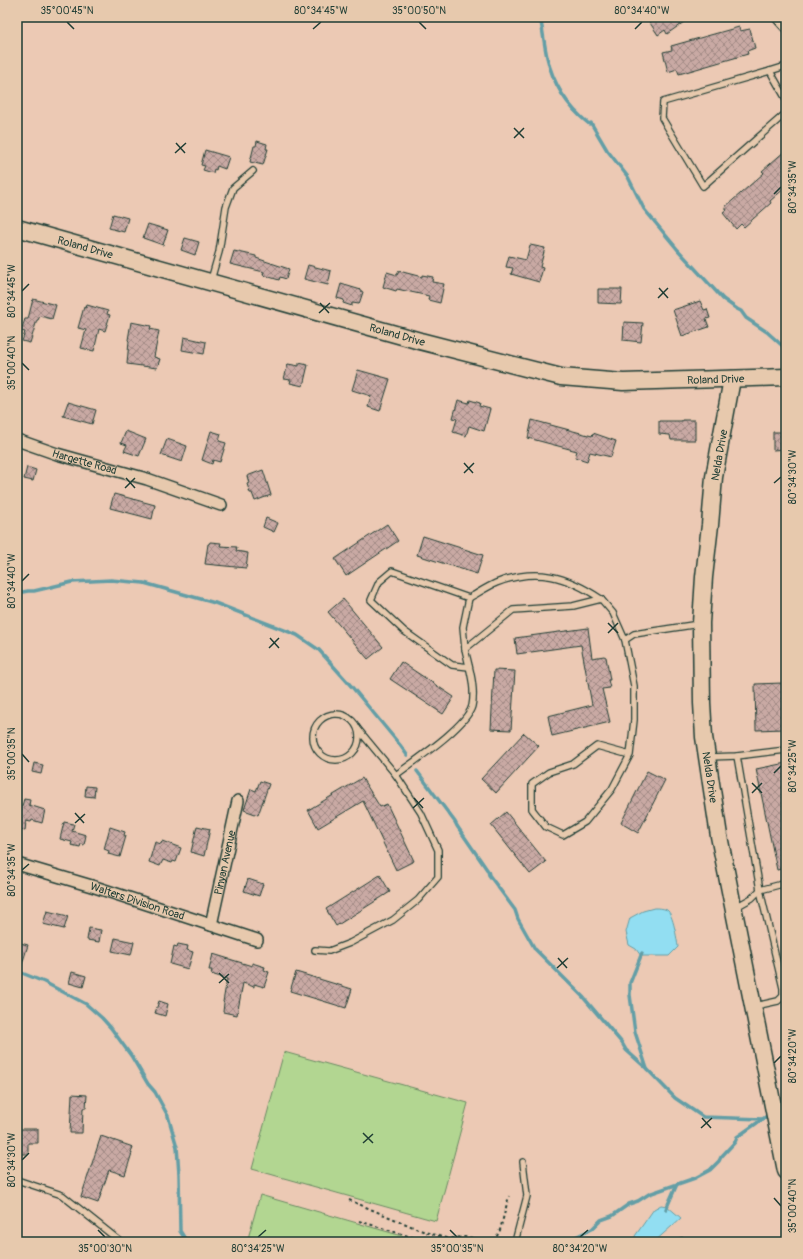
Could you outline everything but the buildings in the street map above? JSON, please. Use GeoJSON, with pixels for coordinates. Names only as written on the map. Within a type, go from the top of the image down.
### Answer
{"type":"FeatureCollection","features":[{"type":"Feature","properties":{"kind":"street"},"geometry":{"type":"LineString","coordinates":[[778,17],[786,26]]}},
{"type":"Feature","properties":{"kind":"street","name":"Roland Drive"},"geometry":{"type":"LineString","coordinates":[[17,228],[420,341],[561,377],[623,382],[786,377]]}},
{"type":"Feature","properties":{"kind":"street","name":"Nelda Drive"},"geometry":{"type":"LineString","coordinates":[[732,379],[714,477],[701,623],[702,704],[707,757],[719,836],[786,1171]]}},
{"type":"Feature","properties":{"kind":"street","name":"Hargette Road"},"geometry":{"type":"LineString","coordinates":[[17,440],[57,454],[147,479],[221,505]]}},
{"type":"Feature","properties":{"kind":"street","name":"Pinyan Avenue"},"geometry":{"type":"LineString","coordinates":[[211,925],[238,801]]}},
{"type":"Feature","properties":{"kind":"street","name":"Walters Division Road"},"geometry":{"type":"LineString","coordinates":[[17,864],[257,940]]}},
{"type":"Feature","properties":{"kind":"lane"},"geometry":{"type":"LineString","coordinates":[[786,66],[663,102],[662,118],[703,186],[786,113]]}},
{"type":"Feature","properties":{"kind":"lane"},"geometry":{"type":"LineString","coordinates":[[770,71],[786,99]]}},
{"type":"Feature","properties":{"kind":"lane"},"geometry":{"type":"LineString","coordinates":[[211,282],[219,252],[226,207],[234,188],[253,171]]}},
{"type":"Feature","properties":{"kind":"lane"},"geometry":{"type":"LineString","coordinates":[[469,667],[452,665],[404,631],[371,600],[379,582],[392,571],[469,598],[496,583],[524,575],[552,575],[571,581],[588,590],[601,599],[612,613],[625,640],[634,686],[634,720],[630,755],[612,789],[585,822],[563,835],[546,827],[532,808],[532,784],[549,772],[573,764],[597,746],[630,755]]}},
{"type":"Feature","properties":{"kind":"lane"},"geometry":{"type":"LineString","coordinates":[[396,775],[461,724],[472,707],[473,690],[465,649],[463,627],[469,598]]}},
{"type":"Feature","properties":{"kind":"lane"},"geometry":{"type":"LineString","coordinates":[[465,649],[512,610],[573,606],[601,599]]}},
{"type":"Feature","properties":{"kind":"lane"},"geometry":{"type":"LineString","coordinates":[[625,640],[634,634],[701,623]]}},
{"type":"Feature","properties":{"kind":"lane"},"geometry":{"type":"LineString","coordinates":[[315,950],[329,951],[350,943],[393,920],[418,900],[438,877],[438,850],[421,813],[396,775],[357,729],[354,722],[342,714],[334,713],[327,715],[316,724],[313,731],[312,738],[314,746],[318,752],[332,760],[340,760],[348,757],[358,744],[359,736],[357,729]]}},
{"type":"Feature","properties":{"kind":"lane"},"geometry":{"type":"LineString","coordinates":[[707,757],[737,756],[786,750]]}},
{"type":"Feature","properties":{"kind":"lane"},"geometry":{"type":"LineString","coordinates":[[737,756],[760,890],[783,988],[783,996],[778,1001],[753,1006]]}},
{"type":"Feature","properties":{"kind":"lane"},"geometry":{"type":"LineString","coordinates":[[733,908],[752,898],[760,890],[786,883]]}},
{"type":"Feature","properties":{"kind":"lane"},"geometry":{"type":"LineString","coordinates":[[515,1242],[527,1196],[523,1162]]}},
{"type":"Feature","properties":{"kind":"lane"},"geometry":{"type":"LineString","coordinates":[[17,1180],[62,1195],[121,1242]]}},
{"type":"Feature","properties":{"kind":"path"},"geometry":{"type":"LineString","coordinates":[[494,1242],[509,1196]]}},
{"type":"Feature","properties":{"kind":"path"},"geometry":{"type":"LineString","coordinates":[[349,1200],[425,1232],[448,1239]]}},
{"type":"Feature","properties":{"kind":"path"},"geometry":{"type":"LineString","coordinates":[[359,1221],[428,1242]]}},
{"type":"Feature","properties":{"kind":"path"},"geometry":{"type":"LineString","coordinates":[[440,1242],[448,1239],[469,1237],[485,1242]]}},
{"type":"Feature","properties":{"kind":"green space"},"geometry":{"type":"Polygon","coordinates":[[[284,1052],[468,1103],[436,1221],[252,1169],[284,1052]]]}},
{"type":"Feature","properties":{"kind":"green space"},"geometry":{"type":"Polygon","coordinates":[[[260,1195],[423,1242],[247,1242],[260,1195]]]}},
{"type":"Feature","properties":{"kind":"water"},"geometry":{"type":"Polygon","coordinates":[[[654,908],[662,908],[667,910],[673,921],[678,947],[669,956],[641,956],[636,949],[629,945],[626,932],[630,918],[643,911],[654,908]]]}},
{"type":"Feature","properties":{"kind":"water"},"geometry":{"type":"Polygon","coordinates":[[[661,1205],[667,1206],[681,1218],[654,1242],[635,1242],[635,1236],[654,1209],[661,1205]]]}},
{"type":"Feature","properties":{"kind":"waterway"},"geometry":{"type":"LineString","coordinates":[[540,17],[547,57],[557,86],[574,110],[589,124],[591,123],[607,150],[628,177],[644,209],[678,250],[723,299],[741,311],[746,318],[767,332],[786,349]]}},
{"type":"Feature","properties":{"kind":"waterway"},"geometry":{"type":"LineString","coordinates":[[17,593],[34,591],[72,582],[111,580],[144,583],[215,603],[297,635],[319,650],[352,687],[407,755]]}},
{"type":"Feature","properties":{"kind":"waterway"},"geometry":{"type":"LineString","coordinates":[[417,771],[455,822],[488,871],[489,875],[515,910],[518,919],[535,949],[583,997],[622,1043],[626,1050],[675,1098],[703,1117],[762,1119]]}},
{"type":"Feature","properties":{"kind":"waterway"},"geometry":{"type":"LineString","coordinates":[[642,953],[630,983],[630,995],[635,1032],[647,1069]]}},
{"type":"Feature","properties":{"kind":"waterway"},"geometry":{"type":"LineString","coordinates":[[17,971],[44,982],[86,1004],[102,1018],[132,1057],[148,1084],[155,1092],[168,1116],[177,1147],[180,1231],[187,1242]]}},
{"type":"Feature","properties":{"kind":"waterway"},"geometry":{"type":"LineString","coordinates":[[565,1242],[592,1229],[601,1220],[612,1216],[629,1204],[638,1201],[649,1194],[695,1178],[710,1170],[735,1142],[737,1137],[767,1116]]}},
{"type":"Feature","properties":{"kind":"waterway"},"geometry":{"type":"LineString","coordinates":[[666,1209],[677,1184]]}}]}
